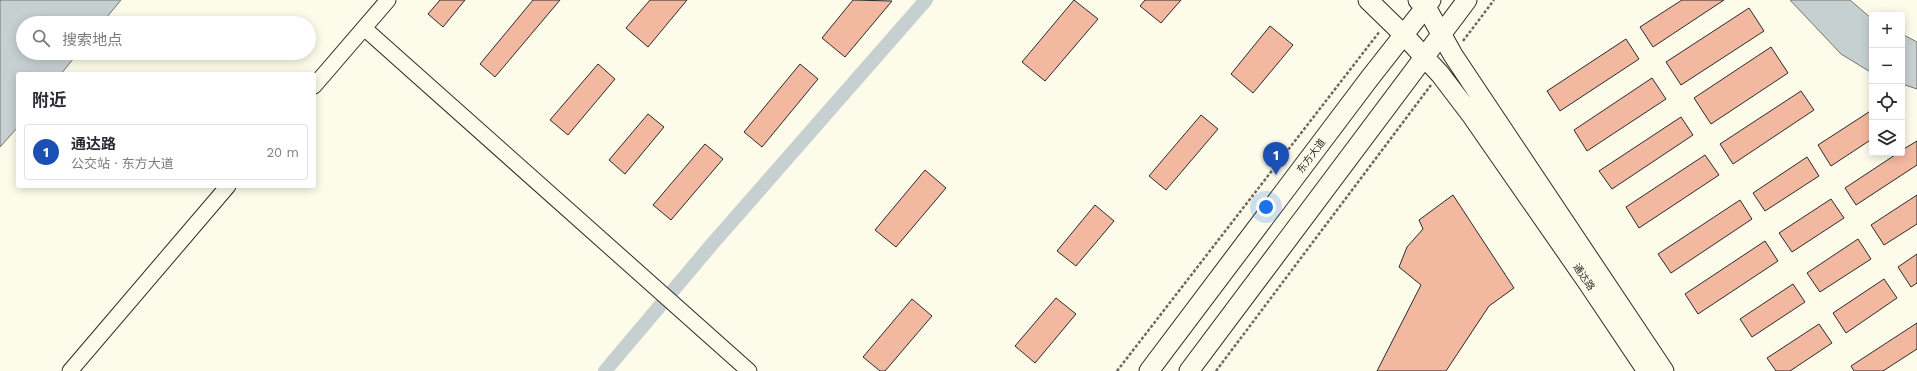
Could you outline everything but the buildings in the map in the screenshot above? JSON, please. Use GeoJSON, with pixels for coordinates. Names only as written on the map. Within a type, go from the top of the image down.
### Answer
{"type":"FeatureCollection","features":[{"type":"Feature","properties":{"kind":"main road","name":"通达路"},"geometry":{"type":"LineString","coordinates":[[1368,0],[1403,34],[1440,74],[1472,116],[1647,371]]}},
{"type":"Feature","properties":{"kind":"main road"},"geometry":{"type":"LineString","coordinates":[[1189,371],[1440,34],[1467,0]]}},
{"type":"Feature","properties":{"kind":"main road","name":"通达路"},"geometry":{"type":"LineString","coordinates":[[1425,2],[1440,34],[1453,55],[1664,371]]}},
{"type":"Feature","properties":{"kind":"main road","name":"东方大道"},"geometry":{"type":"LineString","coordinates":[[1149,371],[1403,34],[1425,2]]}},
{"type":"Feature","properties":{"kind":"street"},"geometry":{"type":"LineString","coordinates":[[316,84],[388,0]]}},
{"type":"Feature","properties":{"kind":"street"},"geometry":{"type":"LineString","coordinates":[[364,28],[749,371]]}},
{"type":"Feature","properties":{"kind":"street"},"geometry":{"type":"LineString","coordinates":[[70,371],[226,188]]}},
{"type":"Feature","properties":{"kind":"path"},"geometry":{"type":"LineString","coordinates":[[1453,55],[1494,0]]}},
{"type":"Feature","properties":{"kind":"path"},"geometry":{"type":"LineString","coordinates":[[1117,371],[1383,28]]}},
{"type":"Feature","properties":{"kind":"path"},"geometry":{"type":"LineString","coordinates":[[1216,371],[1440,74]]}},
{"type":"Feature","properties":{"kind":"shaded area"},"geometry":{"type":"Polygon","coordinates":[[[0,0],[121,0],[108,16],[16,16],[16,60],[72,60],[63,72],[16,72],[16,129],[0,147],[0,0]]]}},
{"type":"Feature","properties":{"kind":"shaded area"},"geometry":{"type":"Polygon","coordinates":[[[1790,0],[1850,0],[1869,16],[1869,71],[1841,54],[1790,0]]]}},
{"type":"Feature","properties":{"kind":"shaded area"},"geometry":{"type":"Polygon","coordinates":[[[1905,36],[1917,42],[1917,89],[1905,85],[1905,36]]]}},
{"type":"Feature","properties":{"kind":"waterway"},"geometry":{"type":"LineString","coordinates":[[605,371],[713,243],[926,0]]}},
{"type":"Feature","properties":{"kind":"place","name":"通达路"},"geometry":{"type":"Point","coordinates":[1276,175]}}]}
